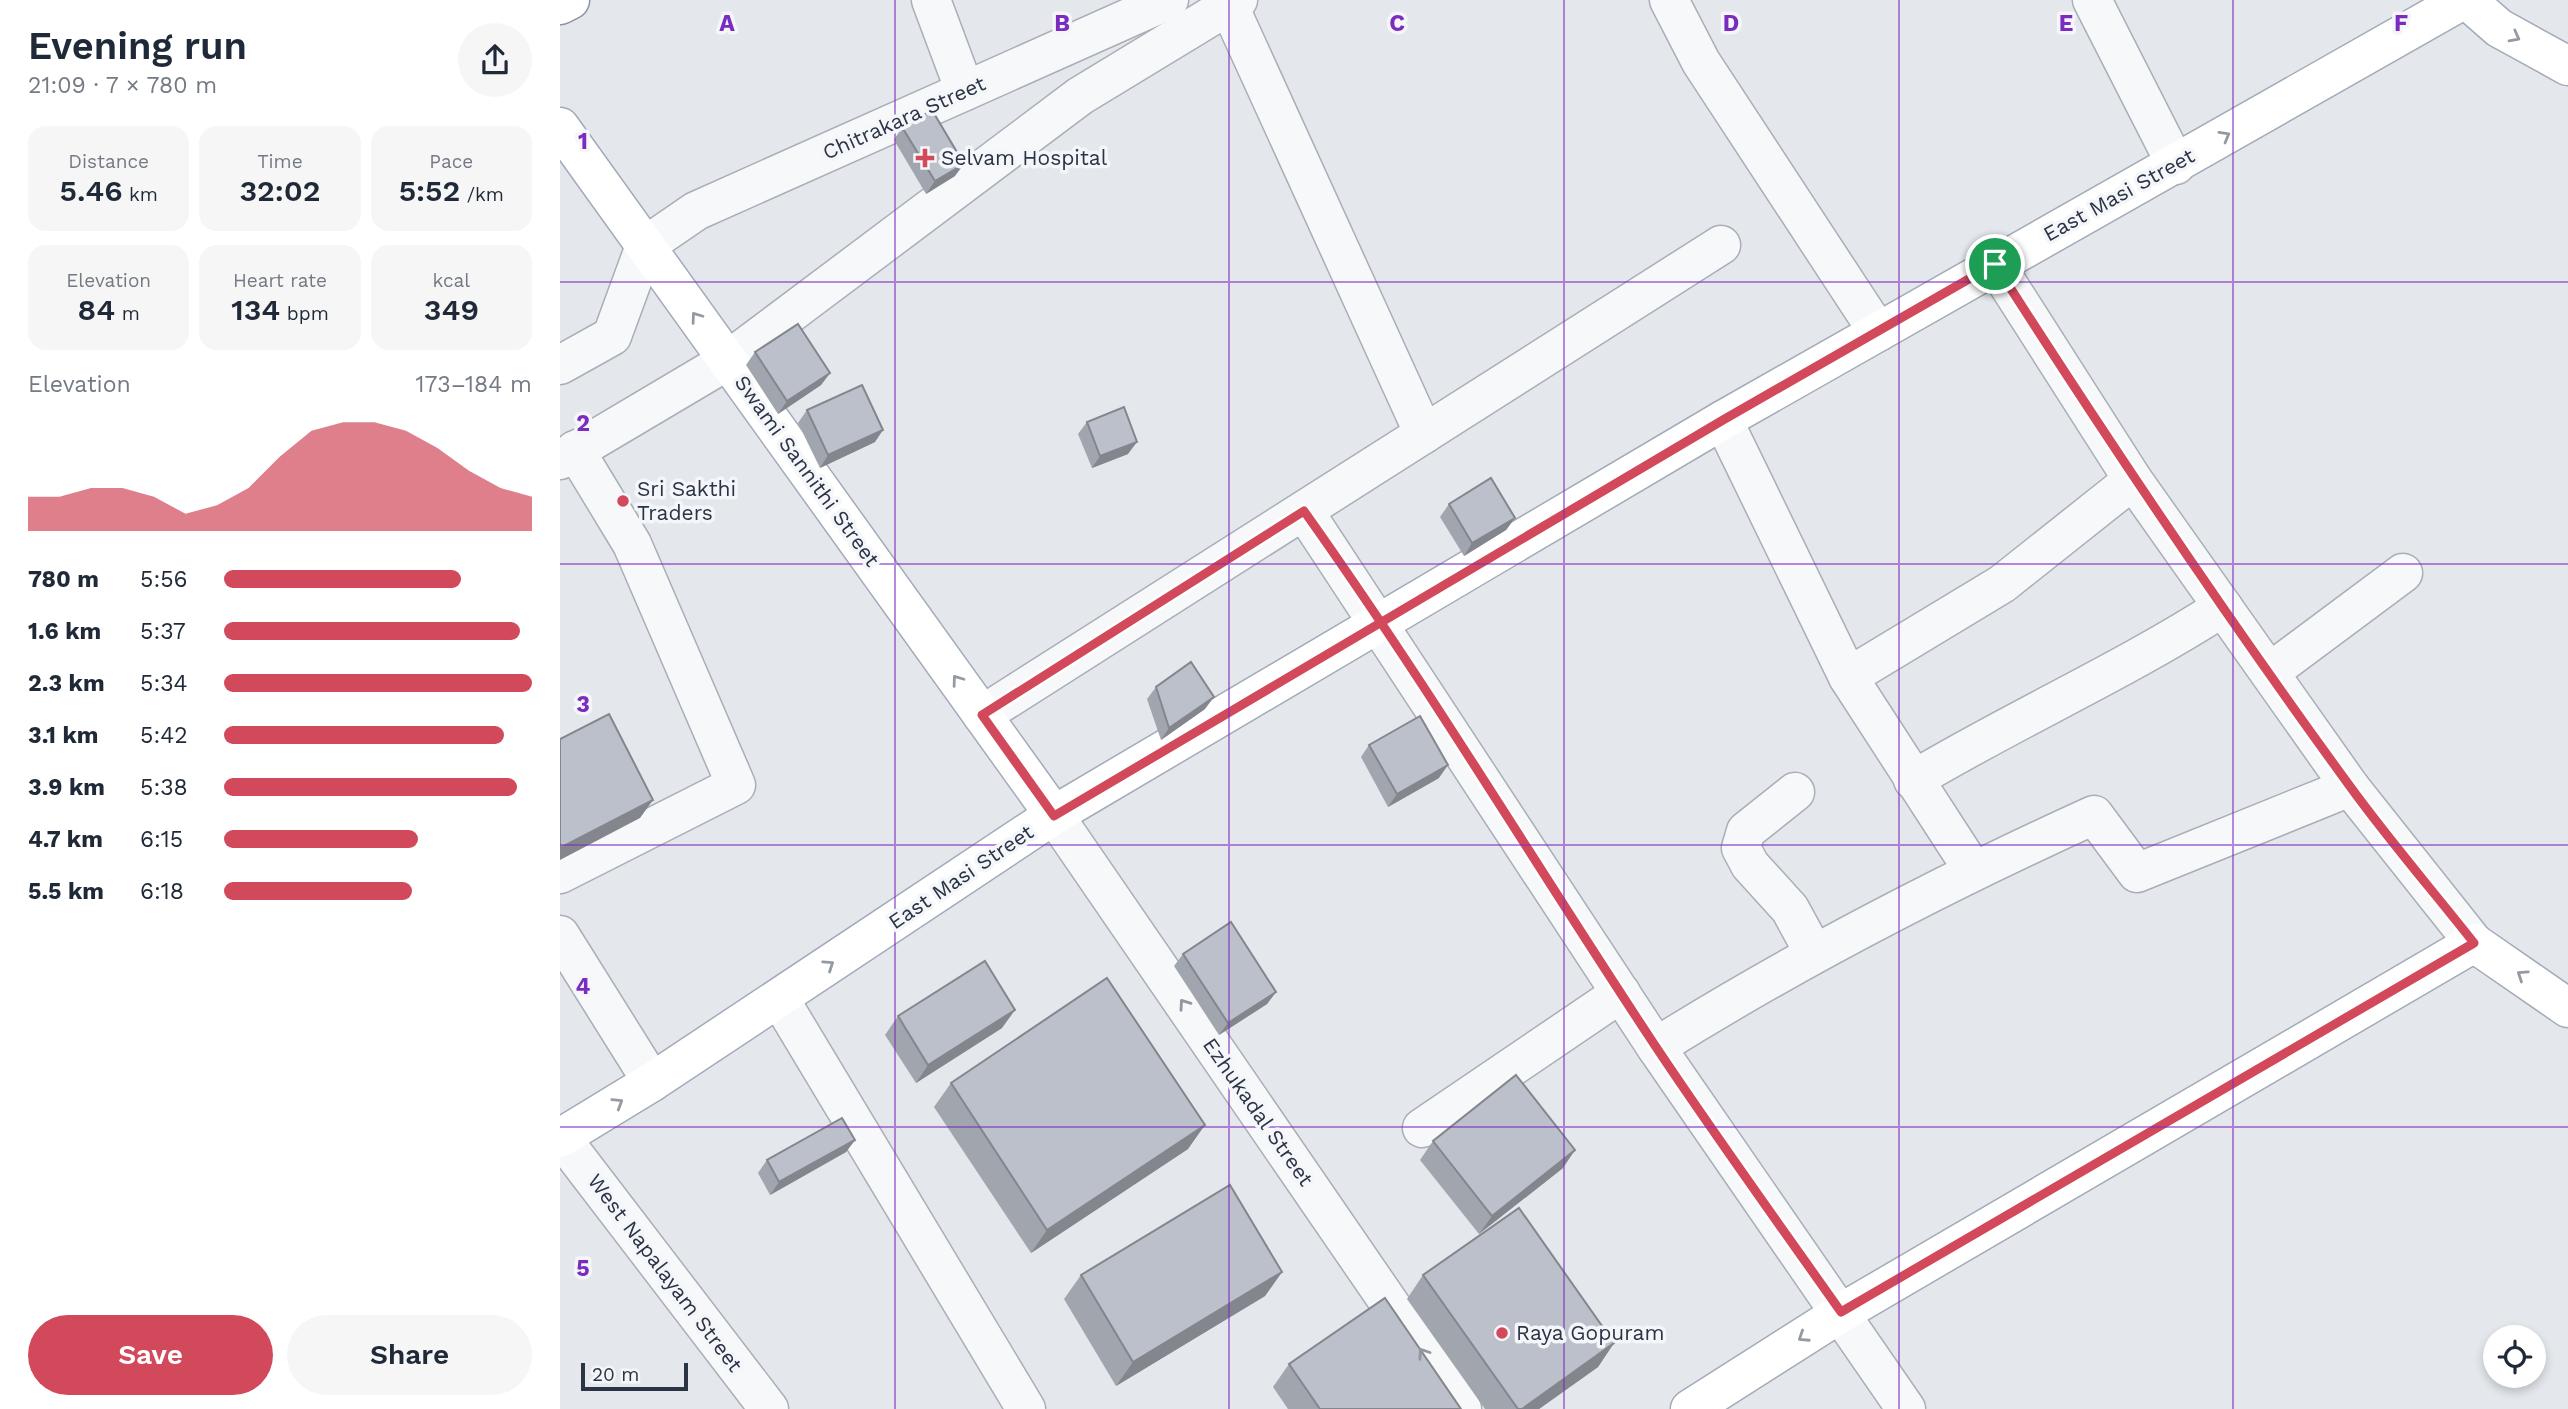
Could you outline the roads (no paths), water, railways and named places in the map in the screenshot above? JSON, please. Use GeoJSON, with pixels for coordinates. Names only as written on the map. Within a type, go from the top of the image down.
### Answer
{"type":"FeatureCollection","features":[{"type":"Feature","properties":{"kind":"main road"},"geometry":{"type":"LineString","coordinates":[[560,5],[570,0]]}},
{"type":"Feature","properties":{"kind":"main road"},"geometry":{"type":"LineString","coordinates":[[2465,0],[2499,28],[2568,66]]}},
{"type":"Feature","properties":{"kind":"main road","name":"East Masi Street"},"geometry":{"type":"LineString","coordinates":[[561,1137],[652,1082],[1054,816],[1723,420],[2465,0]]}},
{"type":"Feature","properties":{"kind":"main road","name":"Swami Sannithi Street"},"geometry":{"type":"LineString","coordinates":[[560,127],[1054,816]]}},
{"type":"Feature","properties":{"kind":"main road"},"geometry":{"type":"LineString","coordinates":[[1690,1409],[1841,1312],[2474,943],[2568,1008]]}},
{"type":"Feature","properties":{"kind":"street"},"geometry":{"type":"LineString","coordinates":[[931,0],[965,91]]}},
{"type":"Feature","properties":{"kind":"street","name":"Chitrakara Street"},"geometry":{"type":"LineString","coordinates":[[645,246],[696,211],[1169,0]]}},
{"type":"Feature","properties":{"kind":"street"},"geometry":{"type":"LineString","coordinates":[[1669,0],[1701,62],[1878,332]]}},
{"type":"Feature","properties":{"kind":"street"},"geometry":{"type":"LineString","coordinates":[[2092,0],[2176,165]]}},
{"type":"Feature","properties":{"kind":"street"},"geometry":{"type":"LineString","coordinates":[[560,874],[736,785],[632,544],[568,455],[727,361],[1053,116],[1233,3],[1424,434]]}},
{"type":"Feature","properties":{"kind":"street"},"geometry":{"type":"LineString","coordinates":[[1032,61],[1049,84],[1053,116]]}},
{"type":"Feature","properties":{"kind":"street"},"geometry":{"type":"LineString","coordinates":[[982,715],[1721,245]]}},
{"type":"Feature","properties":{"kind":"street"},"geometry":{"type":"LineString","coordinates":[[560,365],[612,336],[645,246]]}},
{"type":"Feature","properties":{"kind":"street"},"geometry":{"type":"LineString","coordinates":[[1995,264],[2133,480],[2350,787],[2474,943]]}},
{"type":"Feature","properties":{"kind":"street"},"geometry":{"type":"LineString","coordinates":[[1723,420],[1848,677],[1973,870]]}},
{"type":"Feature","properties":{"kind":"street"},"geometry":{"type":"LineString","coordinates":[[1848,677],[2002,584],[2133,480]]}},
{"type":"Feature","properties":{"kind":"street"},"geometry":{"type":"LineString","coordinates":[[1304,511],[1380,622],[1656,1047],[1906,1409]]}},
{"type":"Feature","properties":{"kind":"street"},"geometry":{"type":"LineString","coordinates":[[2270,672],[2403,573]]}},
{"type":"Feature","properties":{"kind":"street"},"geometry":{"type":"LineString","coordinates":[[1913,780],[1979,740],[2178,636],[2223,607]]}},
{"type":"Feature","properties":{"kind":"street"},"geometry":{"type":"LineString","coordinates":[[1656,1047],[1814,953],[1973,870],[2094,815],[2137,873],[2350,787]]}},
{"type":"Feature","properties":{"kind":"street"},"geometry":{"type":"LineString","coordinates":[[1795,792],[1746,831],[1741,848],[1750,865],[1790,909],[1814,953]]}},
{"type":"Feature","properties":{"kind":"street","name":"Ezhukadal Street"},"geometry":{"type":"LineString","coordinates":[[1054,816],[1462,1409]]}},
{"type":"Feature","properties":{"kind":"street"},"geometry":{"type":"LineString","coordinates":[[560,935],[652,1082]]}},
{"type":"Feature","properties":{"kind":"street"},"geometry":{"type":"LineString","coordinates":[[1422,1128],[1621,993]]}},
{"type":"Feature","properties":{"kind":"street"},"geometry":{"type":"LineString","coordinates":[[779,999],[1026,1409]]}},
{"type":"Feature","properties":{"kind":"street","name":"West Napalayam Street"},"geometry":{"type":"LineString","coordinates":[[561,1137],[769,1409]]}},
{"type":"Feature","properties":{"kind":"place","name":"Selvam Hospital"},"geometry":{"type":"Point","coordinates":[925,158]}},
{"type":"Feature","properties":{"kind":"place","name":"Sri Sakthi Traders"},"geometry":{"type":"Point","coordinates":[623,501]}},
{"type":"Feature","properties":{"kind":"place","name":"Raya Gopuram"},"geometry":{"type":"Point","coordinates":[1502,1333]}}]}
